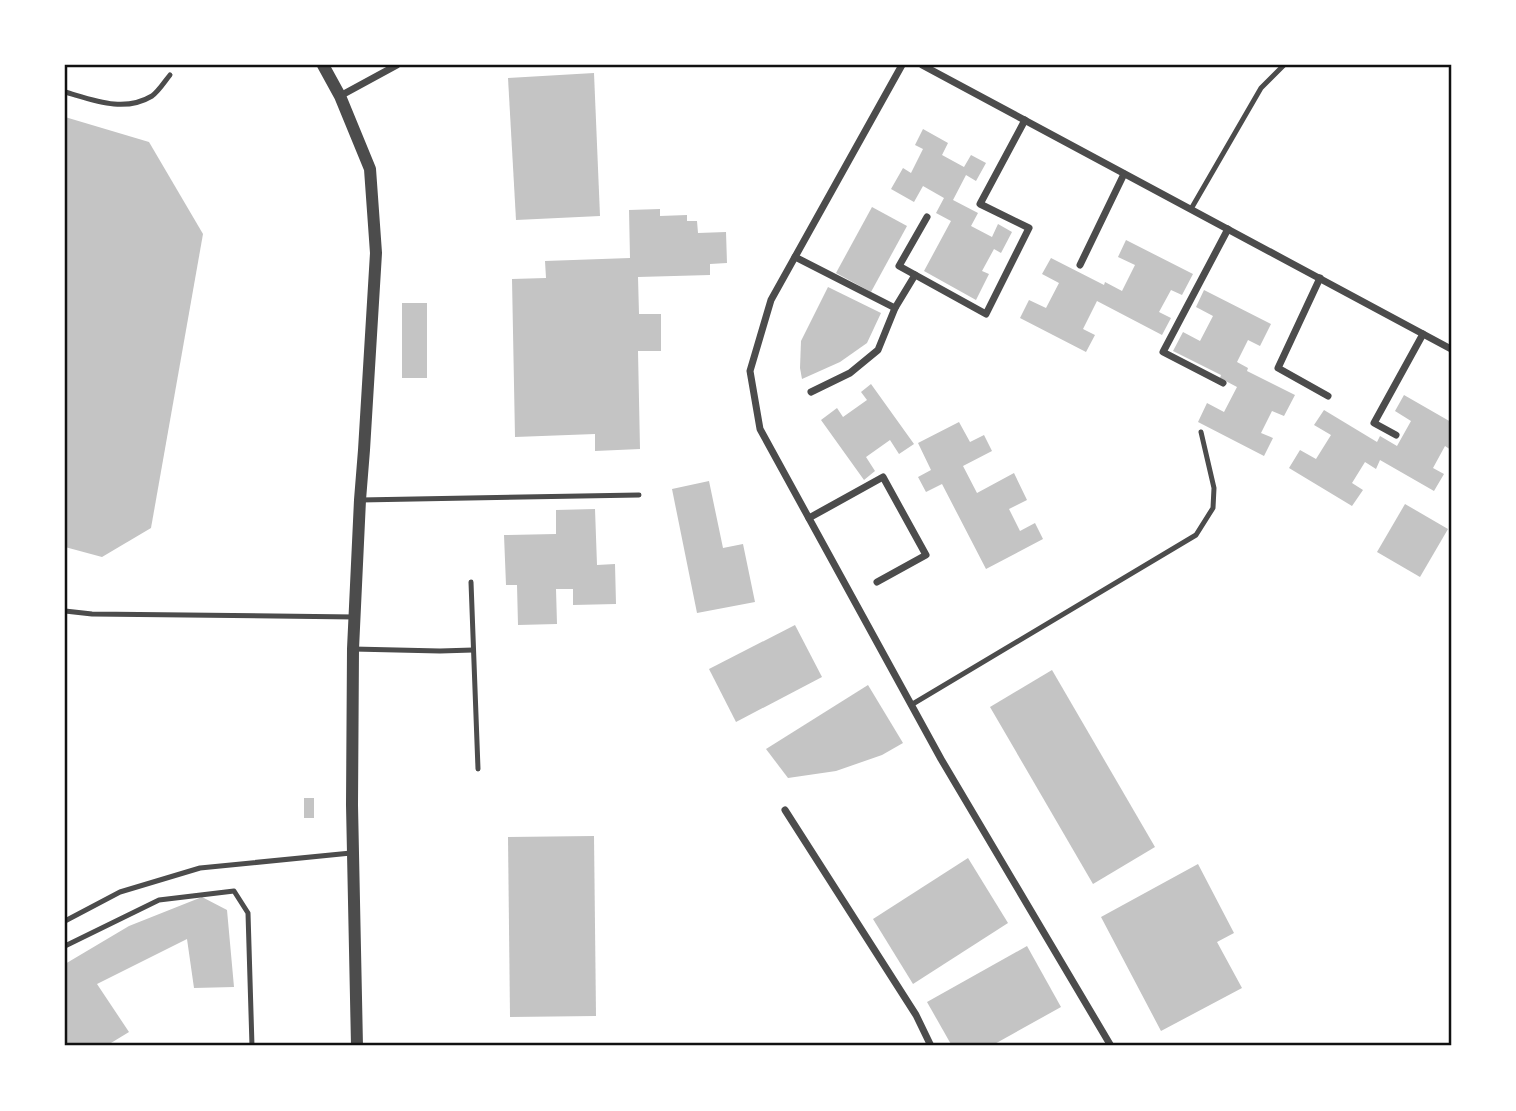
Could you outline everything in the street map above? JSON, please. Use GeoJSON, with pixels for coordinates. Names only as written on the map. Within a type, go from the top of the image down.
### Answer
{"type":"FeatureCollection","features":[{"type":"Feature","properties":{"kind":"street"},"geometry":{"type":"LineString","coordinates":[[323,65],[340,96],[370,169],[376,253],[353,649],[352,805],[357,1046]]}},
{"type":"Feature","properties":{"kind":"street"},"geometry":{"type":"LineString","coordinates":[[340,96],[397,65]]}},
{"type":"Feature","properties":{"kind":"street"},"geometry":{"type":"LineString","coordinates":[[902,65],[771,300],[750,371],[760,429],[941,759],[1111,1046]]}},
{"type":"Feature","properties":{"kind":"street"},"geometry":{"type":"LineString","coordinates":[[922,65],[1451,349]]}},
{"type":"Feature","properties":{"kind":"street"},"geometry":{"type":"LineString","coordinates":[[927,217],[899,266],[986,314],[1029,229],[980,204],[1025,120]]}},
{"type":"Feature","properties":{"kind":"street"},"geometry":{"type":"LineString","coordinates":[[1080,265],[1124,174]]}},
{"type":"Feature","properties":{"kind":"street"},"geometry":{"type":"LineString","coordinates":[[1223,383],[1163,352],[1228,229]]}},
{"type":"Feature","properties":{"kind":"street"},"geometry":{"type":"LineString","coordinates":[[795,257],[895,308]]}},
{"type":"Feature","properties":{"kind":"street"},"geometry":{"type":"LineString","coordinates":[[811,392],[850,373],[877,350],[895,308],[915,275]]}},
{"type":"Feature","properties":{"kind":"street"},"geometry":{"type":"LineString","coordinates":[[1320,278],[1278,368],[1328,396]]}},
{"type":"Feature","properties":{"kind":"street"},"geometry":{"type":"LineString","coordinates":[[1396,435],[1374,423],[1423,334]]}},
{"type":"Feature","properties":{"kind":"street"},"geometry":{"type":"LineString","coordinates":[[809,518],[883,477],[926,555],[877,582]]}},
{"type":"Feature","properties":{"kind":"street"},"geometry":{"type":"LineString","coordinates":[[785,810],[916,1015],[931,1046]]}},
{"type":"Feature","properties":{"kind":"lane"},"geometry":{"type":"LineString","coordinates":[[1191,209],[1261,88],[1284,65]]}},
{"type":"Feature","properties":{"kind":"lane"},"geometry":{"type":"LineString","coordinates":[[65,92],[104,103],[129,105],[154,95],[170,75]]}},
{"type":"Feature","properties":{"kind":"lane"},"geometry":{"type":"LineString","coordinates":[[911,705],[1196,535],[1213,508],[1214,488],[1202,432]]}},
{"type":"Feature","properties":{"kind":"lane"},"geometry":{"type":"LineString","coordinates":[[360,500],[639,495]]}},
{"type":"Feature","properties":{"kind":"lane"},"geometry":{"type":"LineString","coordinates":[[471,582],[478,769]]}},
{"type":"Feature","properties":{"kind":"lane"},"geometry":{"type":"LineString","coordinates":[[65,611],[92,614],[355,617]]}},
{"type":"Feature","properties":{"kind":"lane"},"geometry":{"type":"LineString","coordinates":[[353,649],[473,650]]}},
{"type":"Feature","properties":{"kind":"lane"},"geometry":{"type":"LineString","coordinates":[[65,921],[120,892],[200,868],[354,853]]}},
{"type":"Feature","properties":{"kind":"lane"},"geometry":{"type":"LineString","coordinates":[[65,946],[159,900],[234,891],[248,913],[252,1046]]}},
{"type":"Feature","properties":{"kind":"building"},"geometry":{"type":"Polygon","coordinates":[[[594,73],[600,216],[516,220],[508,78],[594,73]]]}},
{"type":"Feature","properties":{"kind":"building"},"geometry":{"type":"Polygon","coordinates":[[[65,117],[149,142],[203,234],[151,528],[102,557],[65,547],[65,117]]]}},
{"type":"Feature","properties":{"kind":"building"},"geometry":{"type":"Polygon","coordinates":[[[923,129],[948,143],[942,155],[964,167],[971,155],[986,163],[976,181],[966,175],[953,200],[978,213],[971,226],[992,237],[998,224],[1012,232],[1001,253],[994,249],[982,271],[989,274],[976,300],[924,271],[951,221],[936,213],[944,198],[923,186],[914,202],[891,189],[903,168],[911,173],[923,149],[915,145],[923,129]]]}},
{"type":"Feature","properties":{"kind":"building"},"geometry":{"type":"Polygon","coordinates":[[[872,207],[907,226],[871,292],[836,273],[872,207]]]}},
{"type":"Feature","properties":{"kind":"building"},"geometry":{"type":"Polygon","coordinates":[[[660,209],[660,216],[687,215],[687,221],[697,221],[698,233],[726,232],[727,263],[710,264],[710,275],[638,277],[639,314],[661,314],[661,351],[638,351],[640,449],[595,451],[595,434],[515,437],[512,279],[546,278],[545,261],[630,258],[629,210],[660,209]]]}},
{"type":"Feature","properties":{"kind":"building"},"geometry":{"type":"Polygon","coordinates":[[[1126,240],[1193,274],[1182,295],[1171,290],[1159,312],[1171,318],[1162,335],[1097,301],[1083,329],[1095,335],[1086,352],[1020,318],[1029,300],[1046,308],[1059,283],[1042,274],[1051,258],[1104,285],[1105,282],[1122,291],[1135,265],[1118,257],[1126,240]]]}},
{"type":"Feature","properties":{"kind":"building"},"geometry":{"type":"Polygon","coordinates":[[[828,287],[881,313],[867,343],[840,362],[802,379],[801,341],[828,287]]]}},
{"type":"Feature","properties":{"kind":"building"},"geometry":{"type":"Polygon","coordinates":[[[1204,290],[1271,324],[1260,346],[1248,340],[1237,362],[1248,368],[1247,371],[1295,395],[1284,416],[1272,411],[1261,433],[1273,438],[1264,456],[1198,422],[1207,403],[1224,412],[1237,387],[1220,378],[1221,375],[1173,351],[1183,332],[1200,341],[1213,316],[1196,307],[1204,290]]]}},
{"type":"Feature","properties":{"kind":"building"},"geometry":{"type":"Polygon","coordinates":[[[402,303],[427,303],[427,378],[402,378],[402,303]]]}},
{"type":"Feature","properties":{"kind":"building"},"geometry":{"type":"Polygon","coordinates":[[[871,384],[914,444],[899,454],[890,440],[866,457],[875,471],[864,480],[821,420],[837,408],[843,417],[867,400],[861,392],[871,384]]]}},
{"type":"Feature","properties":{"kind":"building"},"geometry":{"type":"Polygon","coordinates":[[[1404,395],[1451,422],[1451,450],[1445,446],[1433,468],[1444,474],[1434,491],[1380,460],[1376,469],[1365,462],[1352,483],[1363,490],[1352,506],[1289,468],[1300,450],[1316,459],[1331,435],[1314,425],[1324,410],[1377,442],[1380,436],[1397,446],[1411,421],[1395,411],[1404,395]]]}},
{"type":"Feature","properties":{"kind":"building"},"geometry":{"type":"Polygon","coordinates":[[[959,422],[970,442],[984,435],[992,451],[963,466],[977,493],[1014,473],[1027,500],[1009,509],[1020,531],[1035,523],[1043,539],[986,569],[942,484],[926,492],[918,477],[931,470],[918,443],[959,422]]]}},
{"type":"Feature","properties":{"kind":"building"},"geometry":{"type":"Polygon","coordinates":[[[709,481],[723,548],[743,544],[755,602],[697,613],[672,489],[709,481]]]}},
{"type":"Feature","properties":{"kind":"building"},"geometry":{"type":"Polygon","coordinates":[[[1405,504],[1448,529],[1420,577],[1377,552],[1405,504]]]}},
{"type":"Feature","properties":{"kind":"building"},"geometry":{"type":"Polygon","coordinates":[[[595,509],[597,565],[615,564],[616,604],[573,605],[573,589],[556,589],[557,624],[518,625],[517,585],[506,585],[504,535],[556,534],[556,510],[595,509]]]}},
{"type":"Feature","properties":{"kind":"building"},"geometry":{"type":"Polygon","coordinates":[[[795,625],[822,677],[736,722],[709,669],[795,625]]]}},
{"type":"Feature","properties":{"kind":"building"},"geometry":{"type":"Polygon","coordinates":[[[1052,670],[1155,847],[1093,884],[990,707],[1052,670]]]}},
{"type":"Feature","properties":{"kind":"building"},"geometry":{"type":"Polygon","coordinates":[[[868,685],[903,743],[882,755],[836,771],[788,778],[766,749],[868,685]]]}},
{"type":"Feature","properties":{"kind":"building"},"geometry":{"type":"Polygon","coordinates":[[[304,798],[314,798],[314,818],[304,818],[304,798]]]}},
{"type":"Feature","properties":{"kind":"building"},"geometry":{"type":"Polygon","coordinates":[[[594,836],[596,1016],[510,1017],[508,837],[594,836]]]}},
{"type":"Feature","properties":{"kind":"building"},"geometry":{"type":"Polygon","coordinates":[[[968,858],[1008,923],[913,984],[873,919],[968,858]]]}},
{"type":"Feature","properties":{"kind":"building"},"geometry":{"type":"Polygon","coordinates":[[[1198,864],[1234,933],[1217,942],[1242,988],[1161,1031],[1101,917],[1198,864]]]}},
{"type":"Feature","properties":{"kind":"building"},"geometry":{"type":"Polygon","coordinates":[[[202,897],[227,910],[234,987],[194,988],[187,939],[97,984],[129,1032],[106,1046],[65,1046],[65,964],[129,926],[202,897]]]}},
{"type":"Feature","properties":{"kind":"building"},"geometry":{"type":"Polygon","coordinates":[[[1027,946],[1061,1007],[991,1046],[952,1046],[927,1002],[1027,946]]]}}]}
